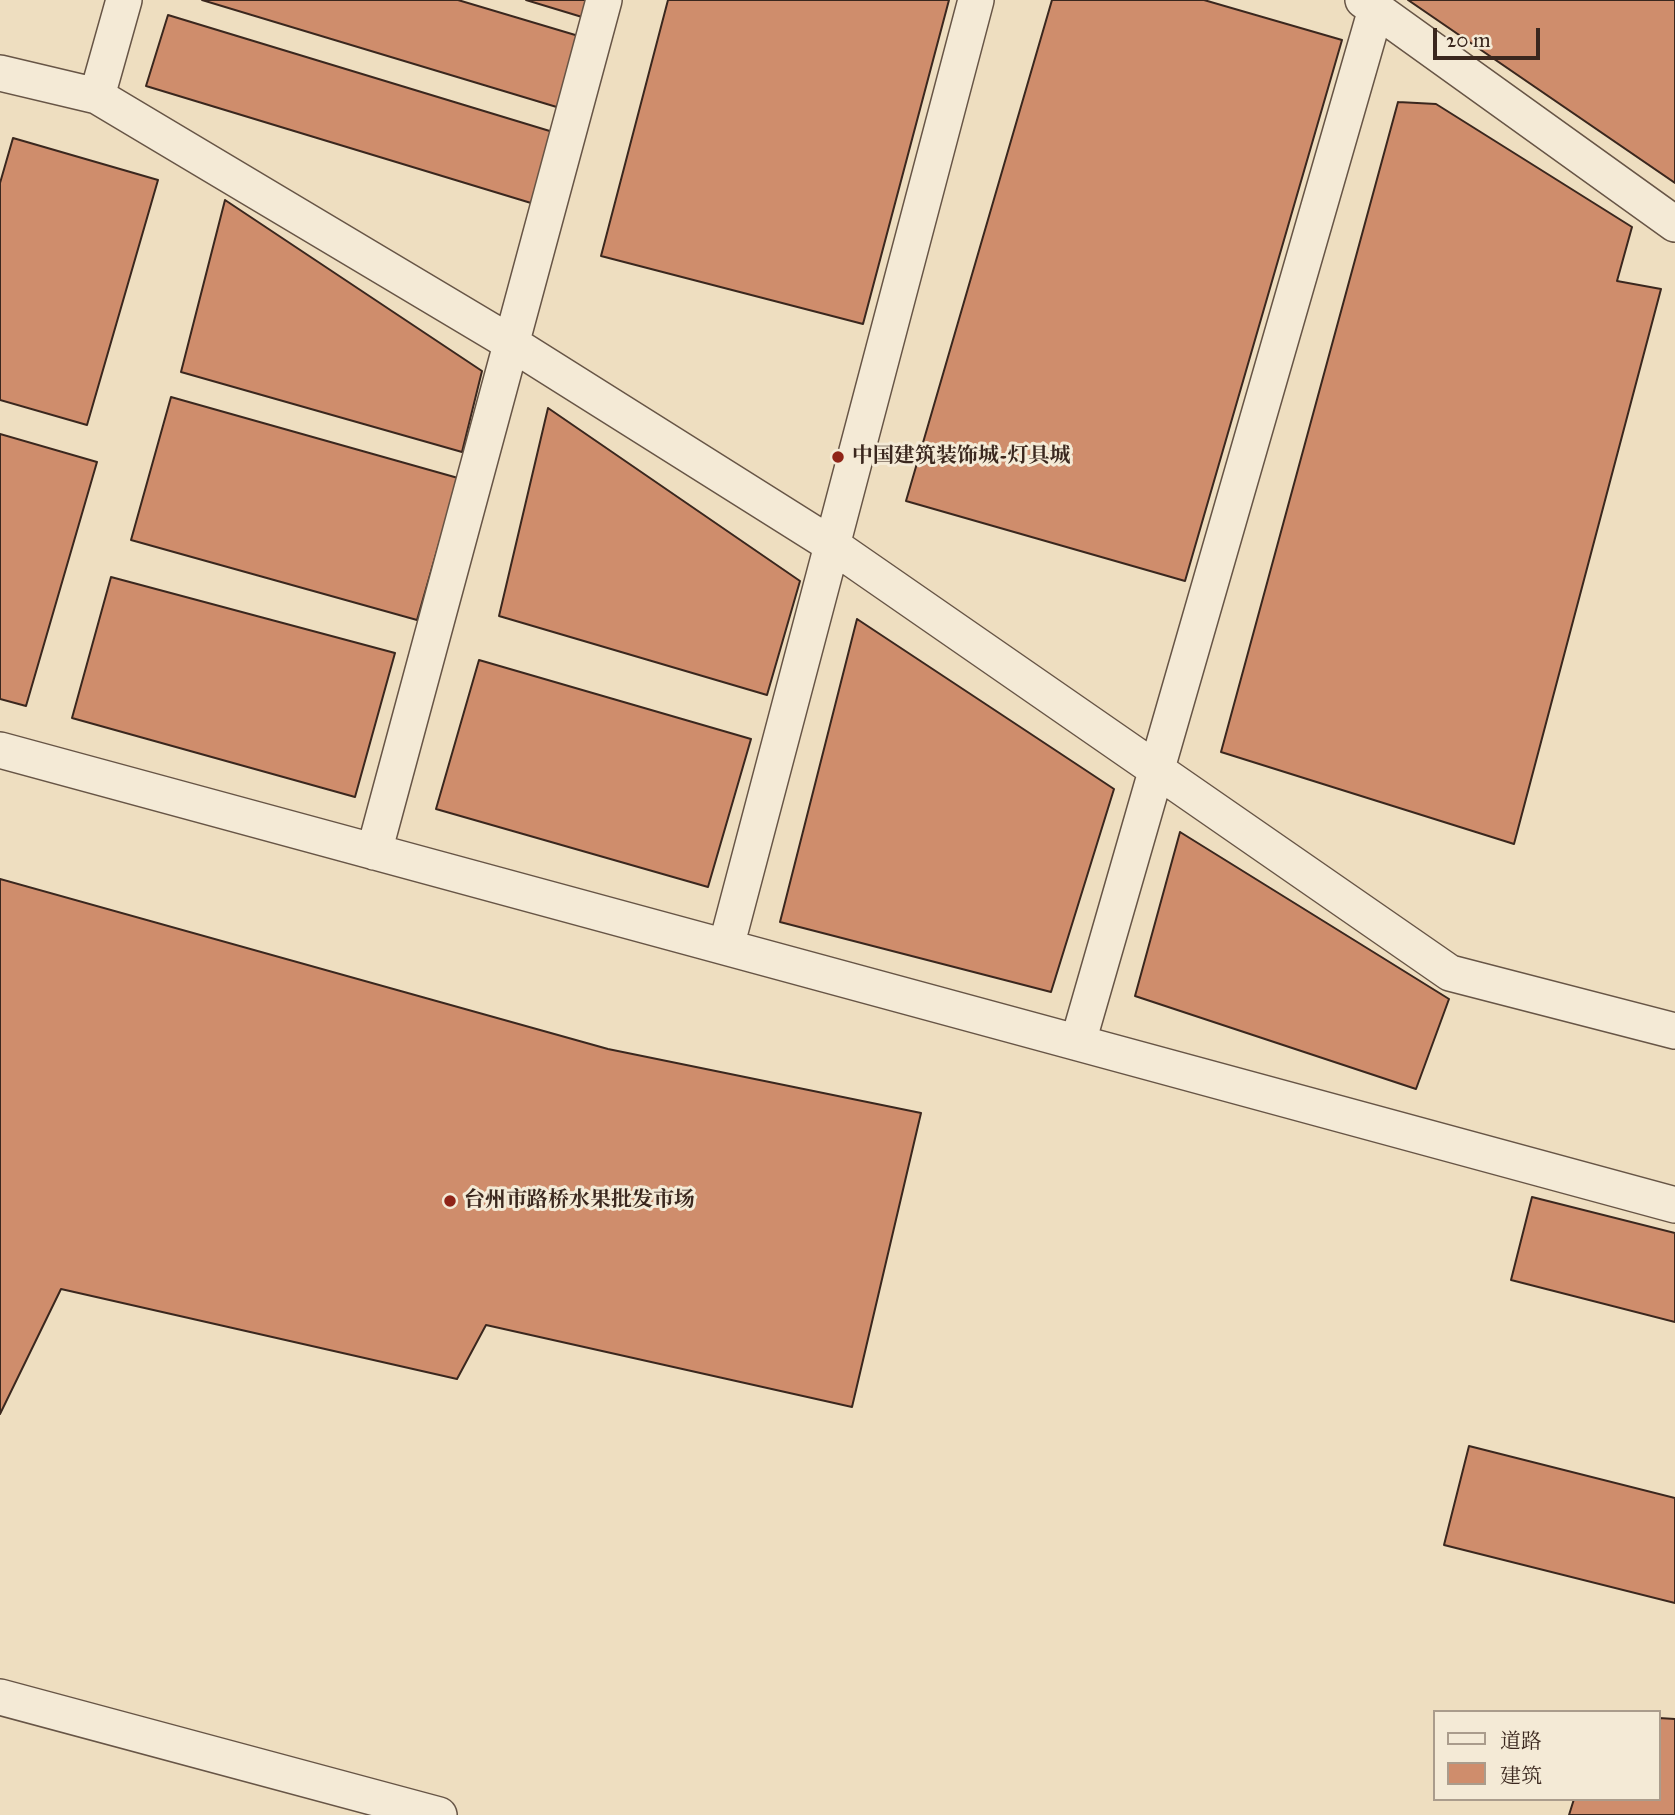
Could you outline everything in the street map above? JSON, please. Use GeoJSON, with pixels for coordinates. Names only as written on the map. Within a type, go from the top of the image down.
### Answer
{"type":"FeatureCollection","features":[{"type":"Feature","properties":{"kind":"street"},"geometry":{"type":"LineString","coordinates":[[97,96],[124,0]]}},
{"type":"Feature","properties":{"kind":"street"},"geometry":{"type":"LineString","coordinates":[[374,852],[604,0]]}},
{"type":"Feature","properties":{"kind":"street"},"geometry":{"type":"LineString","coordinates":[[726,947],[976,0]]}},
{"type":"Feature","properties":{"kind":"street"},"geometry":{"type":"LineString","coordinates":[[1078,1042],[1157,770],[1370,4],[1675,224]]}},
{"type":"Feature","properties":{"kind":"street"},"geometry":{"type":"LineString","coordinates":[[0,73],[97,96],[511,344],[832,545],[1450,972],[1672,1020]]}},
{"type":"Feature","properties":{"kind":"street"},"geometry":{"type":"LineString","coordinates":[[0,750],[1675,1205]]}},
{"type":"Feature","properties":{"kind":"street"},"geometry":{"type":"LineString","coordinates":[[0,1698],[439,1815]]}},
{"type":"Feature","properties":{"kind":"building"},"geometry":{"type":"Polygon","coordinates":[[[202,0],[458,0],[582,37],[560,108],[202,0]]]}},
{"type":"Feature","properties":{"kind":"building"},"geometry":{"type":"Polygon","coordinates":[[[526,0],[587,0],[582,17],[526,0]]]}},
{"type":"Feature","properties":{"kind":"building"},"geometry":{"type":"Polygon","coordinates":[[[668,0],[949,0],[863,324],[601,256],[668,0]]]}},
{"type":"Feature","properties":{"kind":"building"},"geometry":{"type":"Polygon","coordinates":[[[1052,0],[1204,0],[1342,40],[1185,581],[906,501],[1052,0]]]}},
{"type":"Feature","properties":{"kind":"building"},"geometry":{"type":"Polygon","coordinates":[[[1408,0],[1675,0],[1675,183],[1408,0]]]}},
{"type":"Feature","properties":{"kind":"building"},"geometry":{"type":"Polygon","coordinates":[[[168,15],[553,132],[531,203],[146,86],[168,15]]]}},
{"type":"Feature","properties":{"kind":"building"},"geometry":{"type":"Polygon","coordinates":[[[1398,102],[1436,104],[1632,227],[1617,281],[1661,289],[1514,844],[1221,752],[1398,102]]]}},
{"type":"Feature","properties":{"kind":"building"},"geometry":{"type":"Polygon","coordinates":[[[13,138],[158,180],[87,425],[0,400],[0,183],[13,138]]]}},
{"type":"Feature","properties":{"kind":"building"},"geometry":{"type":"Polygon","coordinates":[[[225,200],[482,371],[462,452],[181,372],[225,200]]]}},
{"type":"Feature","properties":{"kind":"building"},"geometry":{"type":"Polygon","coordinates":[[[171,397],[458,478],[417,620],[131,540],[171,397]]]}},
{"type":"Feature","properties":{"kind":"building"},"geometry":{"type":"Polygon","coordinates":[[[548,408],[800,581],[767,695],[499,616],[548,408]]]}},
{"type":"Feature","properties":{"kind":"building"},"geometry":{"type":"Polygon","coordinates":[[[0,434],[97,462],[26,706],[0,699],[0,434]]]}},
{"type":"Feature","properties":{"kind":"building"},"geometry":{"type":"Polygon","coordinates":[[[111,577],[395,653],[355,797],[72,718],[111,577]]]}},
{"type":"Feature","properties":{"kind":"building"},"geometry":{"type":"Polygon","coordinates":[[[857,619],[1114,789],[1051,992],[780,922],[857,619]]]}},
{"type":"Feature","properties":{"kind":"building"},"geometry":{"type":"Polygon","coordinates":[[[479,660],[751,739],[708,887],[436,809],[479,660]]]}},
{"type":"Feature","properties":{"kind":"building"},"geometry":{"type":"Polygon","coordinates":[[[1180,832],[1449,999],[1416,1089],[1135,996],[1180,832]]]}},
{"type":"Feature","properties":{"kind":"building","name":"台州市路桥水果批发市场"},"geometry":{"type":"Polygon","coordinates":[[[0,879],[608,1049],[921,1113],[852,1407],[486,1325],[457,1379],[61,1289],[0,1414],[0,879]]]}},
{"type":"Feature","properties":{"kind":"building"},"geometry":{"type":"Polygon","coordinates":[[[1532,1197],[1675,1233],[1675,1322],[1511,1280],[1532,1197]]]}},
{"type":"Feature","properties":{"kind":"building"},"geometry":{"type":"Polygon","coordinates":[[[1469,1446],[1675,1498],[1675,1603],[1444,1545],[1469,1446]]]}},
{"type":"Feature","properties":{"kind":"building"},"geometry":{"type":"Polygon","coordinates":[[[1661,1718],[1675,1719],[1675,1815],[1569,1815],[1573,1801],[1661,1801],[1661,1718]]]}},
{"type":"Feature","properties":{"kind":"place","name":"中国建筑装饰城-灯具城"},"geometry":{"type":"Point","coordinates":[838,457]}},
{"type":"Feature","properties":{"kind":"place","name":"台州市路桥水果批发市场"},"geometry":{"type":"Point","coordinates":[450,1201]}}]}
